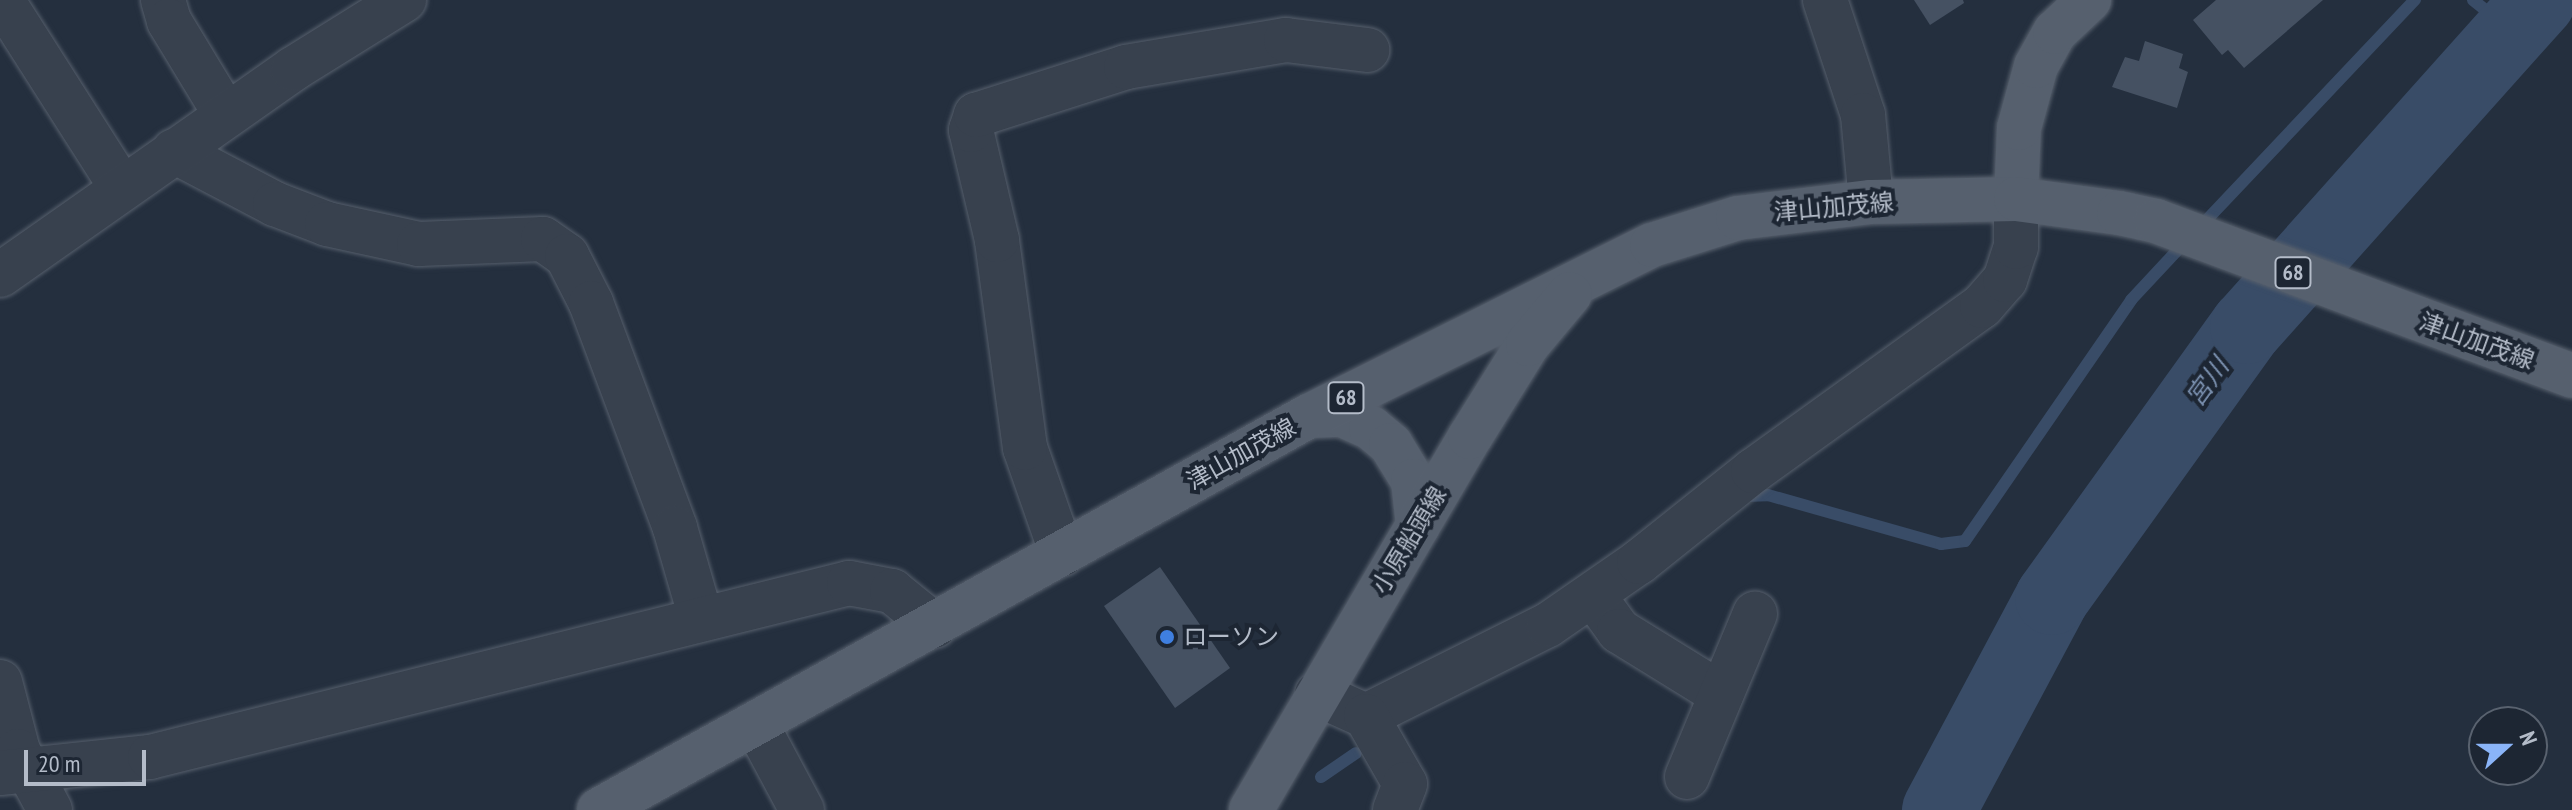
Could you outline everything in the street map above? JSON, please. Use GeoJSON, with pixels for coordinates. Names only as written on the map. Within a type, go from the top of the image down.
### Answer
{"type":"FeatureCollection","features":[{"type":"Feature","properties":{"kind":"main road"},"geometry":{"type":"LineString","coordinates":[[2016,199],[2019,128],[2036,66],[2055,32],[2089,0]]}},
{"type":"Feature","properties":{"kind":"main road","name":"津山加茂線"},"geometry":{"type":"LineString","coordinates":[[599,810],[1309,416],[1652,245],[1738,218],[1871,202],[2016,199],[2156,221],[2572,376]]}},
{"type":"Feature","properties":{"kind":"main road","name":"小原船頭線"},"geometry":{"type":"LineString","coordinates":[[1251,810],[1317,694],[1528,344],[1581,280]]}},
{"type":"Feature","properties":{"kind":"main road"},"geometry":{"type":"LineString","coordinates":[[1309,416],[1342,415],[1371,428],[1391,445],[1413,481],[1418,526]]}},
{"type":"Feature","properties":{"kind":"street"},"geometry":{"type":"LineString","coordinates":[[2,0],[121,187]]}},
{"type":"Feature","properties":{"kind":"street"},"geometry":{"type":"LineString","coordinates":[[163,0],[169,21],[226,115]]}},
{"type":"Feature","properties":{"kind":"street"},"geometry":{"type":"LineString","coordinates":[[0,275],[226,115],[404,0]]}},
{"type":"Feature","properties":{"kind":"street"},"geometry":{"type":"LineString","coordinates":[[1825,0],[1863,115],[1871,202]]}},
{"type":"Feature","properties":{"kind":"street"},"geometry":{"type":"LineString","coordinates":[[1062,554],[1025,448],[993,216],[971,130],[976,115],[1126,67],[1286,40],[1367,50]]}},
{"type":"Feature","properties":{"kind":"street"},"geometry":{"type":"LineString","coordinates":[[174,151],[275,204],[327,224],[419,244],[543,239],[567,256],[591,303],[675,528],[701,618]]}},
{"type":"Feature","properties":{"kind":"street"},"geometry":{"type":"LineString","coordinates":[[1366,716],[1485,660],[1593,595],[1753,471],[1982,306],[2005,280],[2016,247],[2016,199]]}},
{"type":"Feature","properties":{"kind":"street"},"geometry":{"type":"LineString","coordinates":[[0,682],[28,785],[849,583],[892,591],[935,626]]}},
{"type":"Feature","properties":{"kind":"street"},"geometry":{"type":"LineString","coordinates":[[1593,595],[1631,640],[1721,694]]}},
{"type":"Feature","properties":{"kind":"street"},"geometry":{"type":"LineString","coordinates":[[1687,777],[1755,614]]}},
{"type":"Feature","properties":{"kind":"street"},"geometry":{"type":"LineString","coordinates":[[1317,694],[1366,716],[1405,784],[1395,810]]}},
{"type":"Feature","properties":{"kind":"street"},"geometry":{"type":"LineString","coordinates":[[756,724],[802,810]]}},
{"type":"Feature","properties":{"kind":"building"},"geometry":{"type":"Polygon","coordinates":[[[1914,0],[1963,0],[1964,3],[1930,25],[1914,0]]]}},
{"type":"Feature","properties":{"kind":"building"},"geometry":{"type":"Polygon","coordinates":[[[2216,0],[2323,0],[2244,68],[2228,50],[2222,55],[2193,20],[2216,0]]]}},
{"type":"Feature","properties":{"kind":"building"},"geometry":{"type":"Polygon","coordinates":[[[2145,41],[2183,54],[2179,68],[2188,72],[2177,108],[2112,87],[2125,57],[2139,61],[2145,41]]]}},
{"type":"Feature","properties":{"kind":"building","name":"ローソン"},"geometry":{"type":"Polygon","coordinates":[[[1160,567],[1230,668],[1175,708],[1104,606],[1160,567]]]}},
{"type":"Feature","properties":{"kind":"waterway"},"geometry":{"type":"LineString","coordinates":[[2200,227],[2415,0]]}},
{"type":"Feature","properties":{"kind":"waterway"},"geometry":{"type":"LineString","coordinates":[[2473,0],[2513,32]]}},
{"type":"Feature","properties":{"kind":"waterway","name":"宮川"},"geometry":{"type":"LineString","coordinates":[[1939,810],[2052,598],[2247,327],[2539,0]]}},
{"type":"Feature","properties":{"kind":"waterway"},"geometry":{"type":"LineString","coordinates":[[1745,496],[1768,495],[1941,544],[1965,541],[2131,300],[2187,240]]}},
{"type":"Feature","properties":{"kind":"waterway"},"geometry":{"type":"LineString","coordinates":[[1321,777],[1356,753]]}},
{"type":"Feature","properties":{"kind":"place","name":"ローソン"},"geometry":{"type":"Point","coordinates":[1167,637]}}]}
